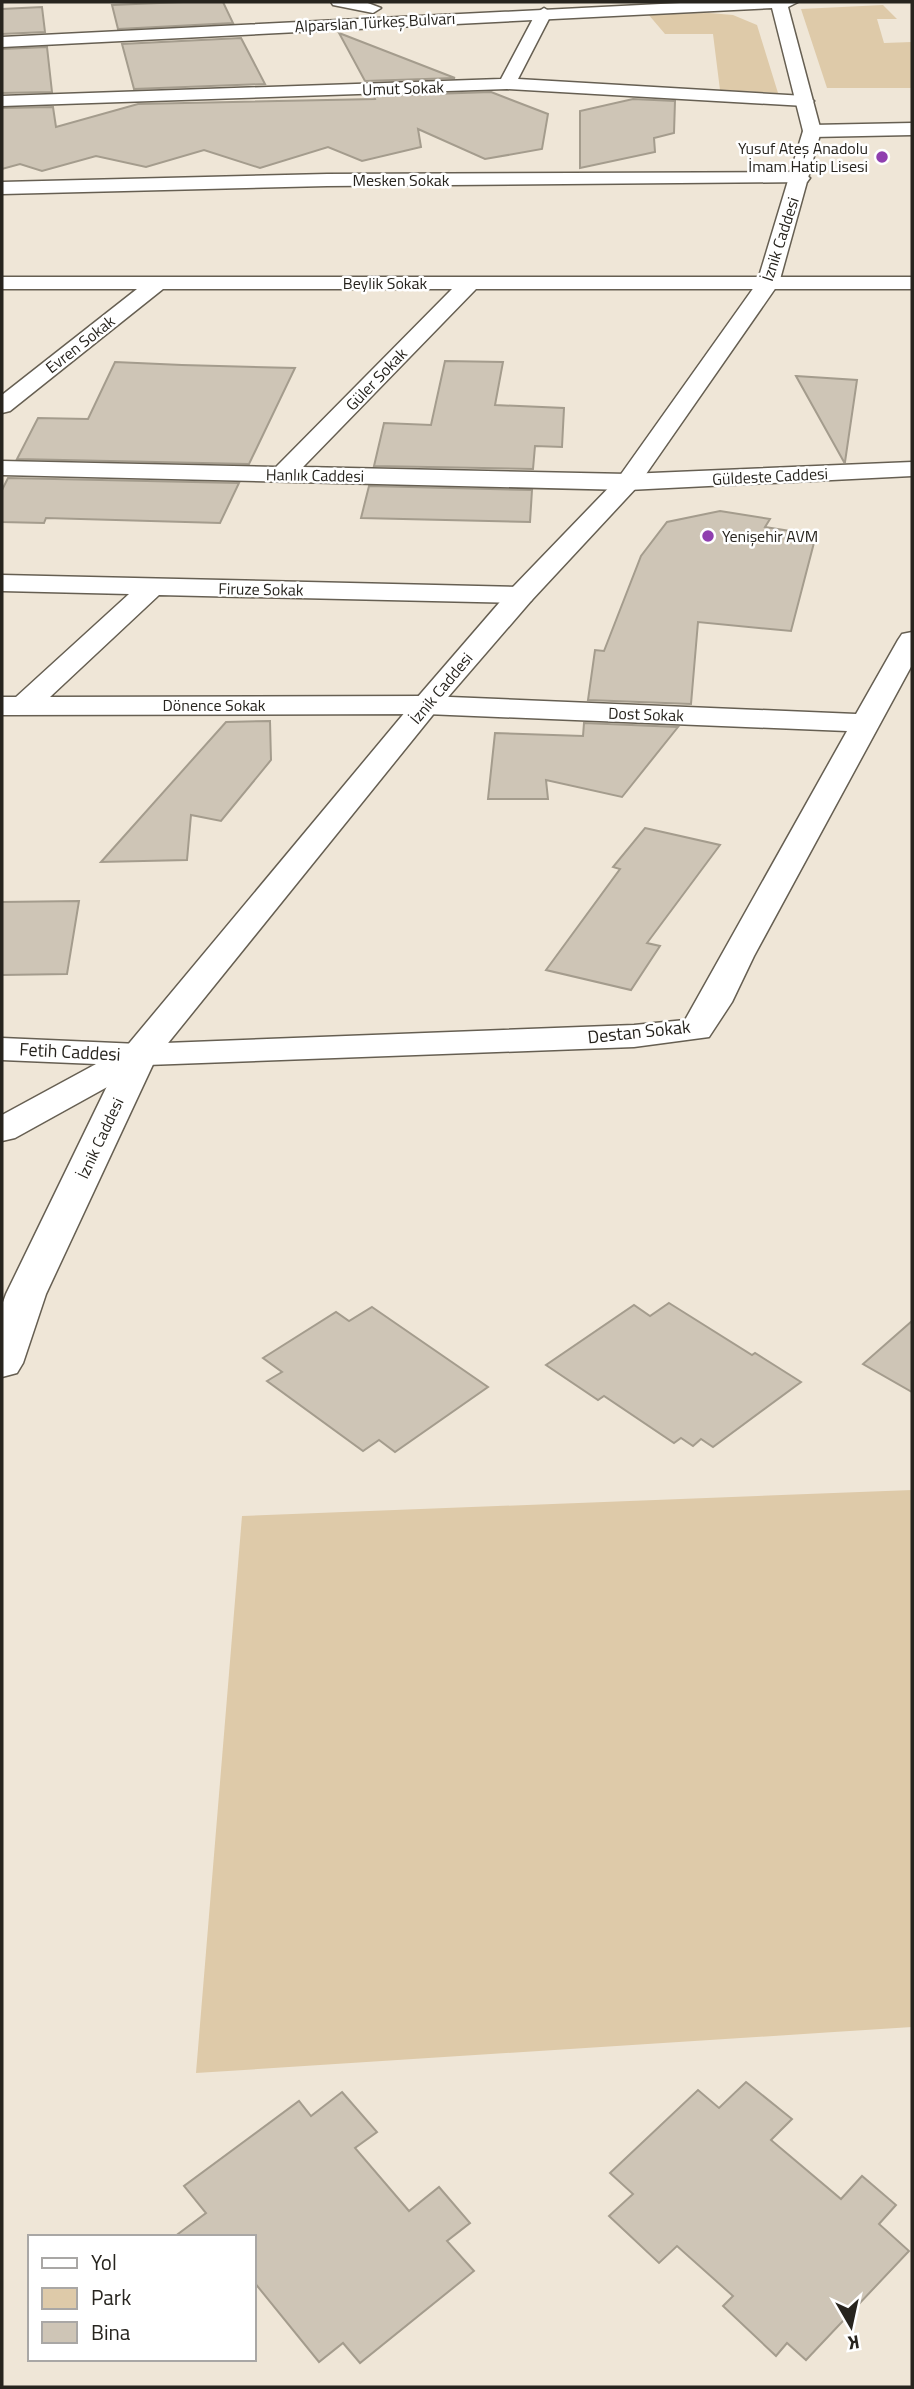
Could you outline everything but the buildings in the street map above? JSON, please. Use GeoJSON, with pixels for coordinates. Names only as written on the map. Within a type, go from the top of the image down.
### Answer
{"type":"FeatureCollection","features":[{"type":"Feature","properties":{"kind":"street"},"geometry":{"type":"LineString","coordinates":[[340,2],[373,8]]}},
{"type":"Feature","properties":{"kind":"street","name":"Alparslan Türkeş Bulvarı"},"geometry":{"type":"LineString","coordinates":[[2,27],[497,2]]}},
{"type":"Feature","properties":{"kind":"street","name":"İznik Caddesi"},"geometry":{"type":"LineString","coordinates":[[2,1363],[26,1294],[139,1055],[426,705],[521,595],[628,482],[768,283],[812,131],[779,2]]}},
{"type":"Feature","properties":{"kind":"street","name":"Alparslan Türkeş Bulvarı"},"geometry":{"type":"LineString","coordinates":[[2,42],[790,2]]}},
{"type":"Feature","properties":{"kind":"street"},"geometry":{"type":"LineString","coordinates":[[507,84],[544,13]]}},
{"type":"Feature","properties":{"kind":"street","name":"Umut Sokak"},"geometry":{"type":"LineString","coordinates":[[2,101],[507,84],[805,101]]}},
{"type":"Feature","properties":{"kind":"street"},"geometry":{"type":"LineString","coordinates":[[812,131],[912,129]]}},
{"type":"Feature","properties":{"kind":"street","name":"Mesken Sokak"},"geometry":{"type":"LineString","coordinates":[[2,188],[327,180],[800,178]]}},
{"type":"Feature","properties":{"kind":"street","name":"Beylik Sokak"},"geometry":{"type":"LineString","coordinates":[[2,283],[912,283]]}},
{"type":"Feature","properties":{"kind":"street","name":"Evren Sokak"},"geometry":{"type":"LineString","coordinates":[[2,406],[159,283]]}},
{"type":"Feature","properties":{"kind":"street","name":"Güler Sokak"},"geometry":{"type":"LineString","coordinates":[[282,475],[470,283]]}},
{"type":"Feature","properties":{"kind":"street","name":"Hanlık Caddesi"},"geometry":{"type":"LineString","coordinates":[[2,468],[628,482]]}},
{"type":"Feature","properties":{"kind":"street","name":"Güldeste Caddesi"},"geometry":{"type":"LineString","coordinates":[[628,482],[912,470]]}},
{"type":"Feature","properties":{"kind":"street","name":"Firuze Sokak"},"geometry":{"type":"LineString","coordinates":[[2,583],[521,595]]}},
{"type":"Feature","properties":{"kind":"street"},"geometry":{"type":"LineString","coordinates":[[13,706],[152,587]]}},
{"type":"Feature","properties":{"kind":"street","name":"Destan Sokak"},"geometry":{"type":"LineString","coordinates":[[139,1055],[634,1036],[696,1028],[715,1002],[737,956],[912,640]]}},
{"type":"Feature","properties":{"kind":"street","name":"Dönence Sokak"},"geometry":{"type":"LineString","coordinates":[[13,706],[426,705]]}},
{"type":"Feature","properties":{"kind":"street","name":"Dost Sokak"},"geometry":{"type":"LineString","coordinates":[[426,705],[866,723]]}},
{"type":"Feature","properties":{"kind":"street","name":"Fetih Caddesi"},"geometry":{"type":"LineString","coordinates":[[2,1049],[139,1055]]}},
{"type":"Feature","properties":{"kind":"street"},"geometry":{"type":"LineString","coordinates":[[2,1130],[139,1055]]}},
{"type":"Feature","properties":{"kind":"green space"},"geometry":{"type":"Polygon","coordinates":[[[883,5],[897,19],[877,19],[884,43],[912,42],[912,88],[827,88],[801,9],[883,5]]]}},
{"type":"Feature","properties":{"kind":"green space"},"geometry":{"type":"Polygon","coordinates":[[[648,14],[733,15],[757,25],[778,93],[720,90],[713,34],[665,34],[648,14]]]}},
{"type":"Feature","properties":{"kind":"green space"},"geometry":{"type":"Polygon","coordinates":[[[912,1490],[912,2027],[196,2073],[242,1516],[912,1490]]]}},
{"type":"Feature","properties":{"kind":"place","name":"Yusuf Ateş Anadolu İmam Hatip Lisesi"},"geometry":{"type":"Point","coordinates":[882,157]}},
{"type":"Feature","properties":{"kind":"place","name":"Yenişehir AVM"},"geometry":{"type":"Point","coordinates":[708,536]}}]}
